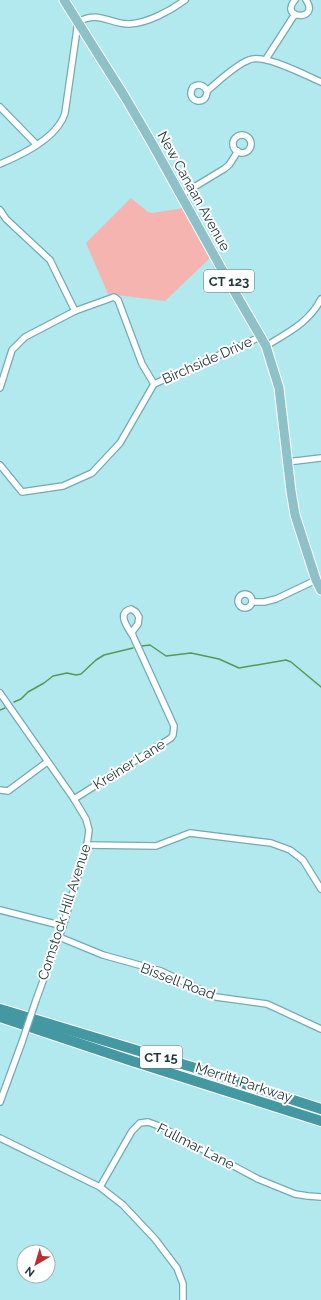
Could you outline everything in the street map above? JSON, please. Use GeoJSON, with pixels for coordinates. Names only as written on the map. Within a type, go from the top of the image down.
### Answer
{"type":"FeatureCollection","features":[{"type":"Feature","properties":{"kind":"highway","name":"Merritt Parkway"},"geometry":{"type":"LineString","coordinates":[[0,1009],[321,1108]]}},
{"type":"Feature","properties":{"kind":"highway","name":"Merritt Parkway"},"geometry":{"type":"LineString","coordinates":[[0,1017],[321,1121]]}},
{"type":"Feature","properties":{"kind":"main road","name":"New Canaan Avenue"},"geometry":{"type":"LineString","coordinates":[[64,0],[125,97],[266,346],[279,388],[287,462],[295,515],[316,580],[321,590]]}},
{"type":"Feature","properties":{"kind":"street"},"geometry":{"type":"LineString","coordinates":[[0,164],[36,144],[56,129],[64,116],[78,22],[86,18],[96,17],[128,24],[144,21],[171,10],[185,0]]}},
{"type":"Feature","properties":{"kind":"street"},"geometry":{"type":"LineString","coordinates":[[295,0],[292,9],[295,14],[300,16],[308,12],[310,6],[306,0]]}},
{"type":"Feature","properties":{"kind":"street"},"geometry":{"type":"LineString","coordinates":[[266,59],[295,14]]}},
{"type":"Feature","properties":{"kind":"street"},"geometry":{"type":"LineString","coordinates":[[207,91],[239,65],[256,58],[266,59],[321,82]]}},
{"type":"Feature","properties":{"kind":"street"},"geometry":{"type":"LineString","coordinates":[[0,107],[36,144]]}},
{"type":"Feature","properties":{"kind":"street"},"geometry":{"type":"LineString","coordinates":[[181,195],[224,169],[229,165],[238,151]]}},
{"type":"Feature","properties":{"kind":"street"},"geometry":{"type":"LineString","coordinates":[[0,210],[6,219],[50,260],[75,311]]}},
{"type":"Feature","properties":{"kind":"street","name":"Birchside Drive"},"geometry":{"type":"LineString","coordinates":[[0,388],[12,350],[25,337],[75,311],[114,297],[118,300],[140,358],[154,384]]}},
{"type":"Feature","properties":{"kind":"street"},"geometry":{"type":"LineString","coordinates":[[266,346],[304,322],[317,308],[321,299]]}},
{"type":"Feature","properties":{"kind":"street","name":"Birchside Drive"},"geometry":{"type":"LineString","coordinates":[[0,465],[22,492],[63,486],[92,473],[120,443],[154,384],[260,337]]}},
{"type":"Feature","properties":{"kind":"street"},"geometry":{"type":"LineString","coordinates":[[287,462],[321,458]]}},
{"type":"Feature","properties":{"kind":"street"},"geometry":{"type":"LineString","coordinates":[[252,602],[264,602],[276,599],[316,580]]}},
{"type":"Feature","properties":{"kind":"street","name":"Kreiner Lane"},"geometry":{"type":"LineString","coordinates":[[74,799],[171,738],[173,735],[174,726],[133,636]]}},
{"type":"Feature","properties":{"kind":"street","name":"Comstock Hill Avenue"},"geometry":{"type":"LineString","coordinates":[[0,693],[74,799],[86,819],[89,830],[87,845],[63,926],[0,1102]]}},
{"type":"Feature","properties":{"kind":"street"},"geometry":{"type":"LineString","coordinates":[[0,790],[8,791],[47,762]]}},
{"type":"Feature","properties":{"kind":"street"},"geometry":{"type":"LineString","coordinates":[[87,845],[156,846],[190,833],[271,843],[290,850],[304,860],[321,889]]}},
{"type":"Feature","properties":{"kind":"street"},"geometry":{"type":"LineString","coordinates":[[0,910],[63,926]]}},
{"type":"Feature","properties":{"kind":"street","name":"Bissell Road"},"geometry":{"type":"LineString","coordinates":[[58,938],[103,956],[161,971],[216,997],[267,1004],[321,1029]]}},
{"type":"Feature","properties":{"kind":"street","name":"Fullmar Lane"},"geometry":{"type":"LineString","coordinates":[[100,1187],[132,1131],[140,1123],[148,1122],[159,1126],[258,1179],[295,1194],[321,1197]]}},
{"type":"Feature","properties":{"kind":"street"},"geometry":{"type":"LineString","coordinates":[[0,1138],[100,1187],[123,1205],[154,1239],[177,1268],[183,1284],[183,1300]]}},
{"type":"Feature","properties":{"kind":"shaded area"},"geometry":{"type":"Polygon","coordinates":[[[131,198],[148,212],[152,213],[184,208],[210,258],[165,301],[108,294],[86,243],[131,198]]]}},
{"type":"Feature","properties":{"kind":"waterway"},"geometry":{"type":"LineString","coordinates":[[142,646],[150,645],[166,656],[191,653],[219,659],[239,668],[286,660],[291,662],[321,687]]}},
{"type":"Feature","properties":{"kind":"waterway"},"geometry":{"type":"LineString","coordinates":[[14,702],[21,699],[28,692],[53,676],[67,673],[76,675],[81,674],[96,660],[104,655],[133,648]]}},
{"type":"Feature","properties":{"kind":"waterway"},"geometry":{"type":"LineString","coordinates":[[0,710],[5,708]]}}]}
